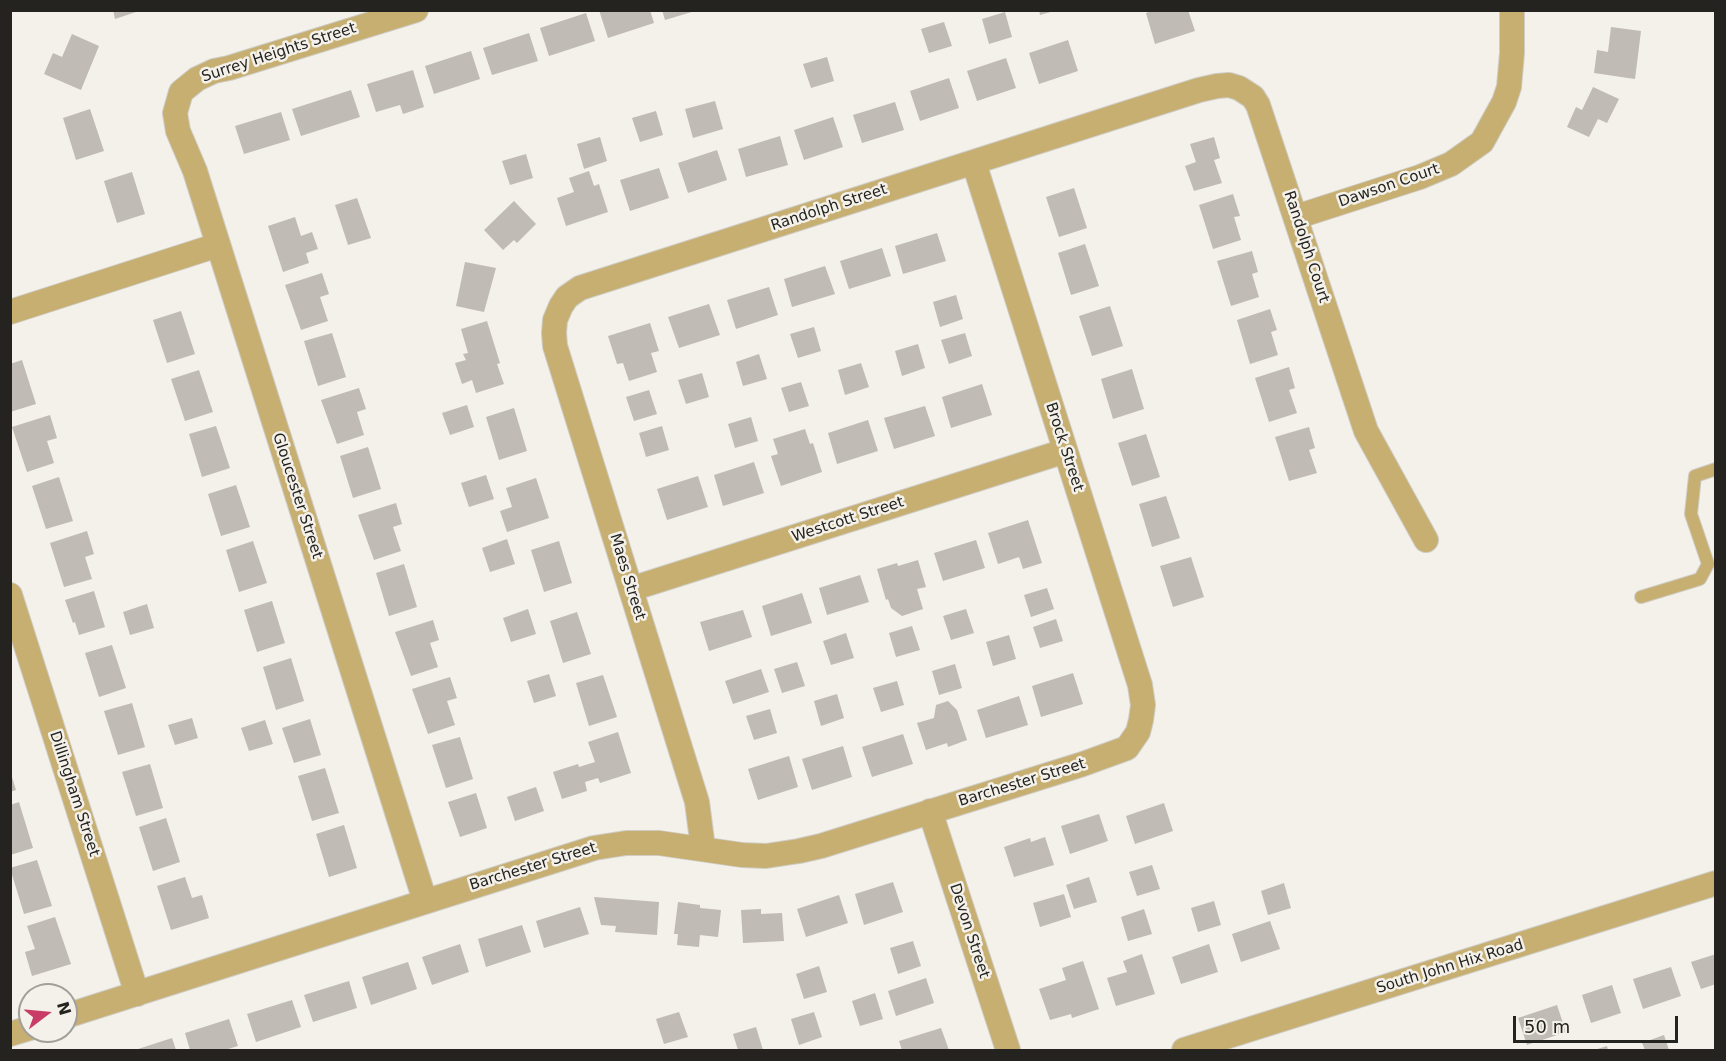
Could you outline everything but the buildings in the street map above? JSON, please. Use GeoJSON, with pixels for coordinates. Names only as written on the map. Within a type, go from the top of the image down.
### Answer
{"type":"FeatureCollection","features":[{"type":"Feature","properties":{"kind":"street","name":"Surrey Heights Street"},"geometry":{"type":"LineString","coordinates":[[181,92],[197,79],[214,71],[416,10]]}},
{"type":"Feature","properties":{"kind":"street","name":"Dawson Court"},"geometry":{"type":"LineString","coordinates":[[1296,217],[1420,177],[1451,164],[1482,142],[1504,102],[1509,87],[1512,10]]}},
{"type":"Feature","properties":{"kind":"street","name":"Randolph Court"},"geometry":{"type":"LineString","coordinates":[[1104,120],[1199,90],[1223,86],[1239,88],[1253,97],[1258,105],[1296,217],[1366,431],[1426,540]]}},
{"type":"Feature","properties":{"kind":"street","name":"Gloucester Street"},"geometry":{"type":"LineString","coordinates":[[181,92],[175,113],[178,131],[195,171],[425,901]]}},
{"type":"Feature","properties":{"kind":"street","name":"Randolph Street"},"geometry":{"type":"LineString","coordinates":[[561,306],[567,297],[592,283],[1104,120]]}},
{"type":"Feature","properties":{"kind":"street","name":"Brock Street"},"geometry":{"type":"LineString","coordinates":[[974,163],[1140,685],[1143,705],[1138,732]]}},
{"type":"Feature","properties":{"kind":"street"},"geometry":{"type":"LineString","coordinates":[[10,312],[218,245]]}},
{"type":"Feature","properties":{"kind":"street","name":"Maes Street"},"geometry":{"type":"LineString","coordinates":[[561,306],[555,320],[555,346],[697,802],[703,848]]}},
{"type":"Feature","properties":{"kind":"street","name":"Westcott Street"},"geometry":{"type":"LineString","coordinates":[[631,589],[1065,451]]}},
{"type":"Feature","properties":{"kind":"street","name":"Dillingham Street"},"geometry":{"type":"LineString","coordinates":[[10,595],[137,994]]}},
{"type":"Feature","properties":{"kind":"street","name":"Barchester Street"},"geometry":{"type":"LineString","coordinates":[[78,1012],[594,848],[626,843],[659,843],[742,855],[766,856],[821,846],[1118,753],[1132,743],[1138,732]]}},
{"type":"Feature","properties":{"kind":"street","name":"Devon Street"},"geometry":{"type":"LineString","coordinates":[[930,811],[1008,1050]]}},
{"type":"Feature","properties":{"kind":"street","name":"South John Hix Road"},"geometry":{"type":"LineString","coordinates":[[1184,1050],[1716,883]]}},
{"type":"Feature","properties":{"kind":"lane"},"geometry":{"type":"LineString","coordinates":[[1641,597],[1700,579],[1708,564],[1691,514],[1695,476],[1716,469]]}}]}
